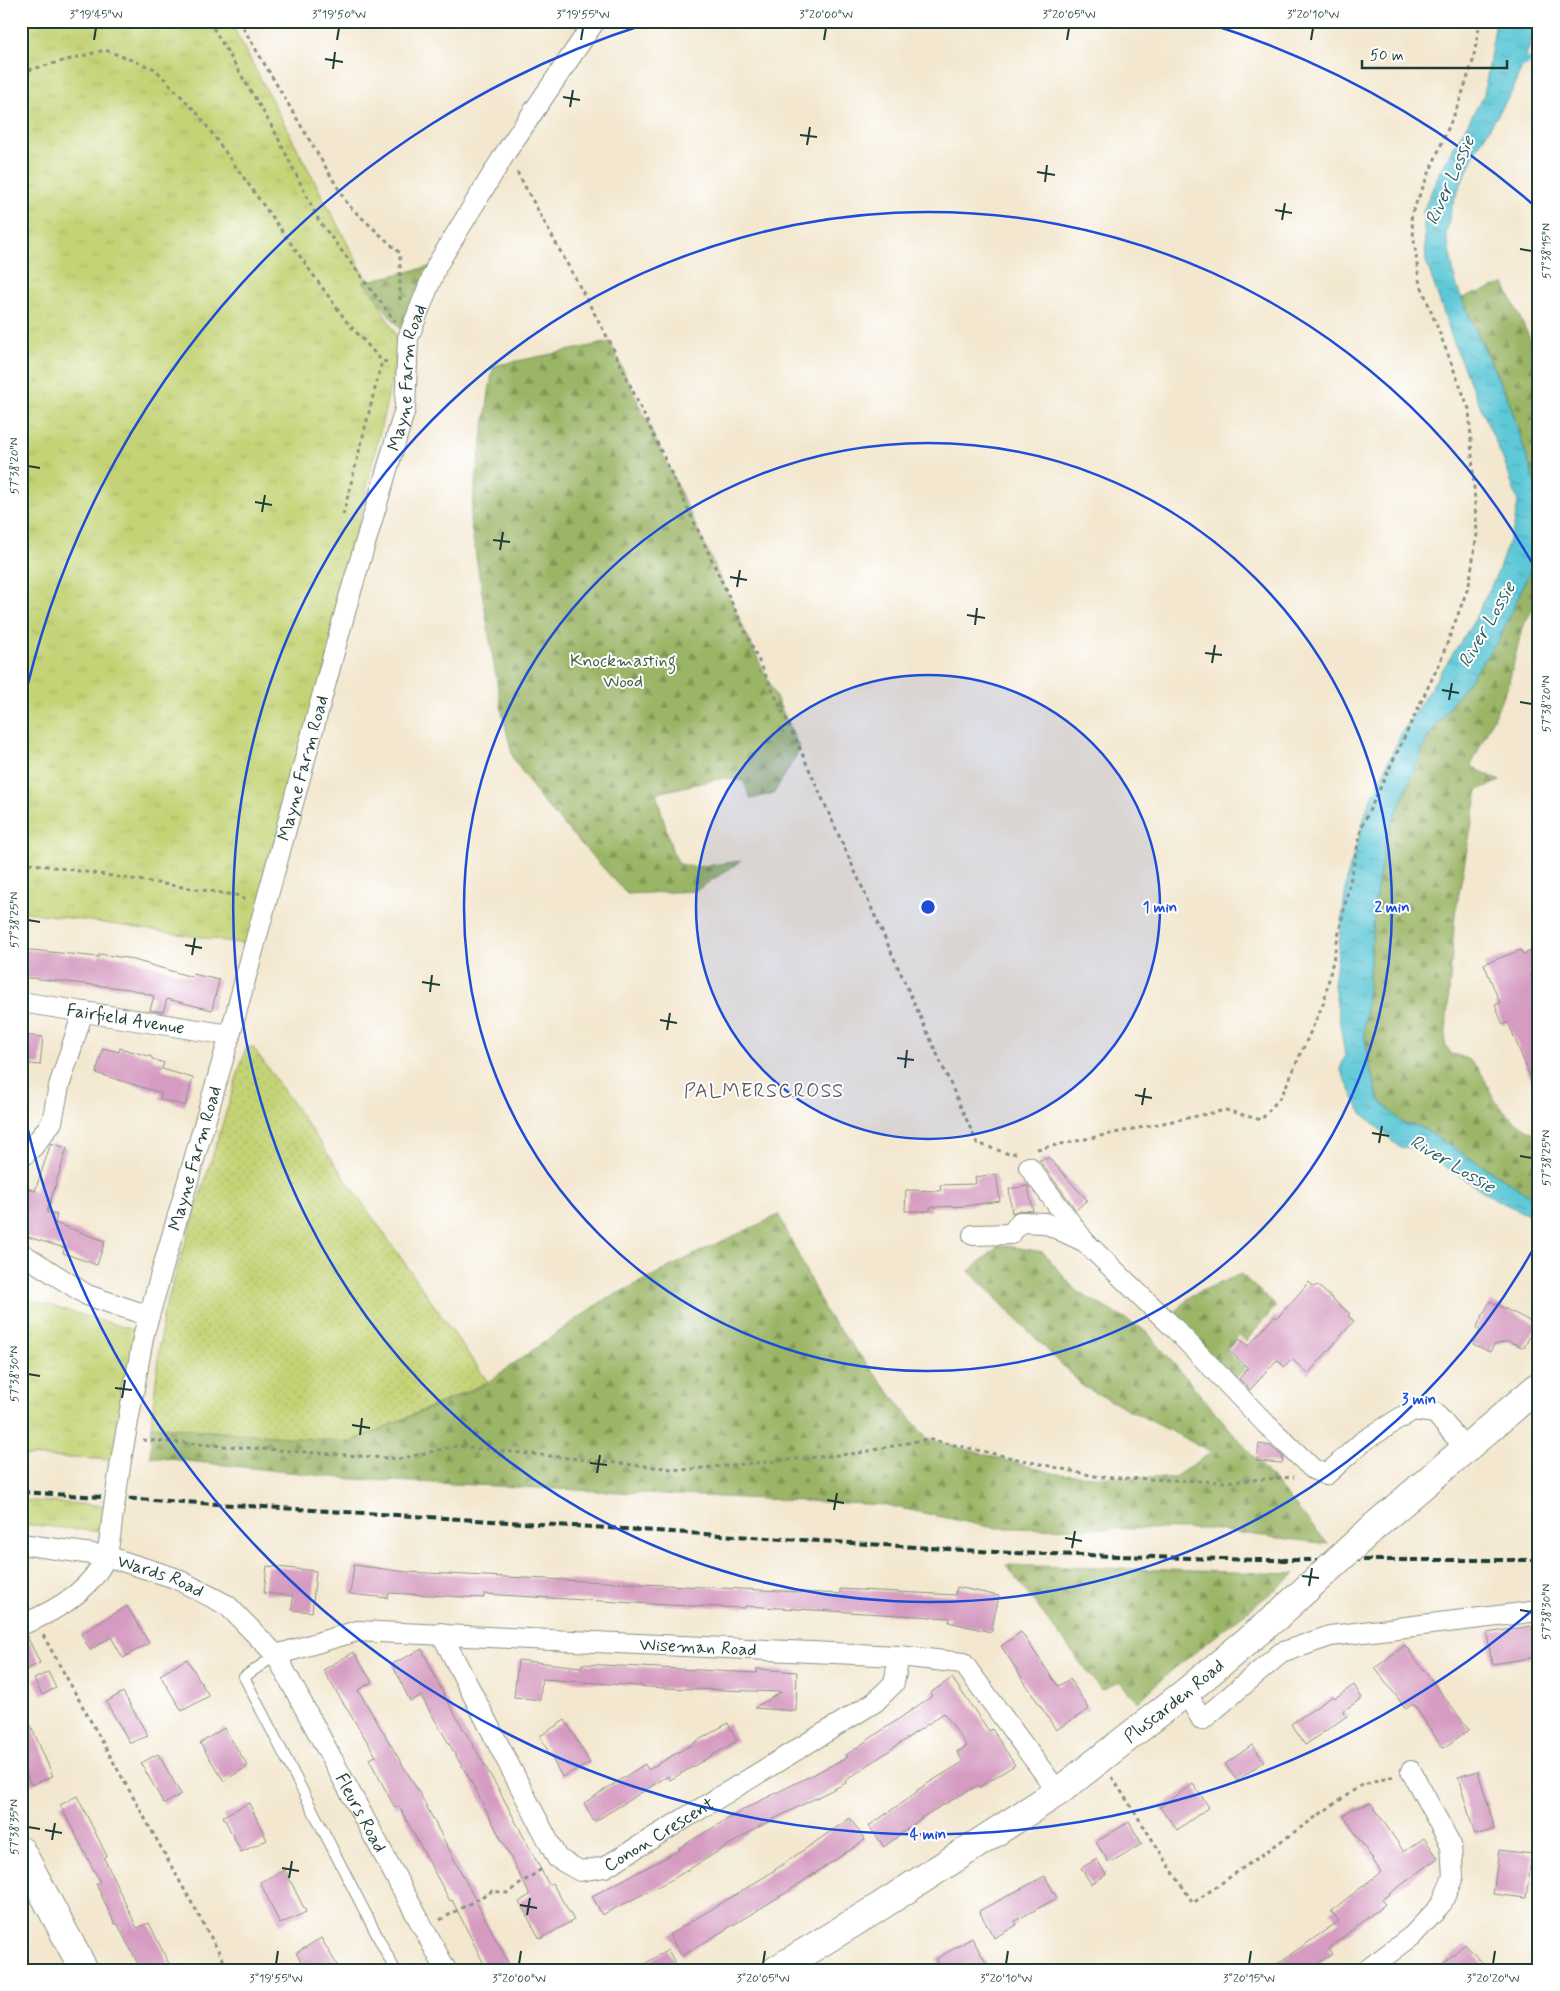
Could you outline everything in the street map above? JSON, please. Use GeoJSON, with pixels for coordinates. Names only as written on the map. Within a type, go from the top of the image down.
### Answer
{"type":"FeatureCollection","features":[{"type":"Feature","properties":{"kind":"main road","name":"Pluscarden Road"},"geometry":{"type":"LineString","coordinates":[[776,1970],[876,1909],[1058,1792],[1186,1692],[1276,1616],[1375,1526],[1539,1386]]}},
{"type":"Feature","properties":{"kind":"main road"},"geometry":{"type":"LineString","coordinates":[[21,1851],[84,1970]]}},
{"type":"Feature","properties":{"kind":"street","name":"Mayne Farm Road"},"geometry":{"type":"LineString","coordinates":[[106,1556],[121,1460],[149,1316],[230,1035],[348,601],[406,409],[408,338],[437,265],[506,152],[596,21]]}},
{"type":"Feature","properties":{"kind":"street","name":"Fairfield Avenue"},"geometry":{"type":"LineString","coordinates":[[21,1002],[230,1035]]}},
{"type":"Feature","properties":{"kind":"street"},"geometry":{"type":"LineString","coordinates":[[21,1158],[33,1147],[52,1122],[59,1086],[83,1012]]}},
{"type":"Feature","properties":{"kind":"street"},"geometry":{"type":"LineString","coordinates":[[1025,1157],[1085,1242],[1172,1326],[1266,1424],[1313,1469],[1326,1475],[1362,1442],[1413,1410],[1435,1413],[1466,1449]]}},
{"type":"Feature","properties":{"kind":"street"},"geometry":{"type":"LineString","coordinates":[[972,1235],[1011,1234],[1020,1222],[1045,1223],[1085,1242]]}},
{"type":"Feature","properties":{"kind":"street"},"geometry":{"type":"LineString","coordinates":[[21,1252],[87,1295],[149,1316]]}},
{"type":"Feature","properties":{"kind":"street","name":"Wards Road"},"geometry":{"type":"LineString","coordinates":[[21,1544],[106,1556],[175,1578],[228,1605],[276,1655]]}},
{"type":"Feature","properties":{"kind":"street"},"geometry":{"type":"LineString","coordinates":[[28,1622],[87,1586],[106,1556]]}},
{"type":"Feature","properties":{"kind":"street"},"geometry":{"type":"LineString","coordinates":[[1186,1692],[1202,1720],[1281,1653],[1330,1636],[1539,1611]]}},
{"type":"Feature","properties":{"kind":"street","name":"Wiseman Road"},"geometry":{"type":"LineString","coordinates":[[276,1655],[357,1631],[441,1633],[899,1656],[963,1663],[1058,1792]]}},
{"type":"Feature","properties":{"kind":"street"},"geometry":{"type":"LineString","coordinates":[[441,1633],[558,1858]]}},
{"type":"Feature","properties":{"kind":"street","name":"Fleurs Road"},"geometry":{"type":"LineString","coordinates":[[276,1655],[446,1970]]}},
{"type":"Feature","properties":{"kind":"street","name":"Conon Crescent"},"geometry":{"type":"LineString","coordinates":[[558,1858],[580,1871],[605,1868],[876,1702],[894,1682],[899,1656]]}},
{"type":"Feature","properties":{"kind":"street"},"geometry":{"type":"LineString","coordinates":[[1367,1970],[1412,1936],[1441,1905],[1453,1877],[1451,1845],[1411,1771]]}},
{"type":"Feature","properties":{"kind":"lane"},"geometry":{"type":"LineString","coordinates":[[276,1655],[244,1677],[395,1970]]}},
{"type":"Feature","properties":{"kind":"path"},"geometry":{"type":"LineString","coordinates":[[209,21],[274,130],[319,222],[400,328],[400,318]]}},
{"type":"Feature","properties":{"kind":"path"},"geometry":{"type":"LineString","coordinates":[[240,21],[348,205],[400,253],[400,309]]}},
{"type":"Feature","properties":{"kind":"path"},"geometry":{"type":"LineString","coordinates":[[506,152],[610,342],[800,749],[977,1143],[1009,1154],[1025,1157],[1226,1110],[1261,1120],[1282,1095],[1324,1002],[1362,826],[1440,662],[1469,585],[1477,534],[1469,409],[1419,280],[1411,215],[1459,103],[1473,61],[1480,21]]}},
{"type":"Feature","properties":{"kind":"path"},"geometry":{"type":"LineString","coordinates":[[21,72],[105,50],[155,69],[198,114],[347,322],[382,361],[407,365]]}},
{"type":"Feature","properties":{"kind":"path"},"geometry":{"type":"LineString","coordinates":[[343,515],[382,361]]}},
{"type":"Feature","properties":{"kind":"path"},"geometry":{"type":"LineString","coordinates":[[21,862],[241,896],[261,921]]}},
{"type":"Feature","properties":{"kind":"path"},"geometry":{"type":"LineString","coordinates":[[125,1439],[399,1458],[456,1446],[682,1470],[859,1453],[927,1439],[1099,1476],[1223,1482],[1326,1475]]}},
{"type":"Feature","properties":{"kind":"path"},"geometry":{"type":"LineString","coordinates":[[28,1622],[229,1970]]}},
{"type":"Feature","properties":{"kind":"path"},"geometry":{"type":"LineString","coordinates":[[1100,1759],[1193,1903],[1360,1786],[1411,1771]]}},
{"type":"Feature","properties":{"kind":"path"},"geometry":{"type":"LineString","coordinates":[[424,1929],[492,1891],[507,1893],[558,1858]]}},
{"type":"Feature","properties":{"kind":"green space"},"geometry":{"type":"Polygon","coordinates":[[[21,21],[230,21],[400,343],[306,754],[254,945],[21,911],[21,21]]]}},
{"type":"Feature","properties":{"kind":"green space"},"geometry":{"type":"Polygon","coordinates":[[[437,265],[408,338],[363,282],[437,265]]]}},
{"type":"Feature","properties":{"kind":"green space"},"geometry":{"type":"Polygon","coordinates":[[[1504,284],[1539,358],[1539,508],[1534,480],[1509,401],[1462,298],[1504,284]]]}},
{"type":"Feature","properties":{"kind":"green space","name":"Knockmasting Wood"},"geometry":{"type":"Polygon","coordinates":[[[610,342],[800,749],[774,793],[751,799],[743,781],[724,778],[656,793],[672,850],[679,864],[697,867],[741,861],[695,891],[627,894],[542,801],[513,758],[502,712],[470,520],[493,366],[610,342]]]}},
{"type":"Feature","properties":{"kind":"green space"},"geometry":{"type":"Polygon","coordinates":[[[1539,534],[1539,597],[1522,628],[1508,686],[1471,766],[1500,781],[1478,790],[1455,914],[1445,1044],[1451,1054],[1462,1057],[1477,1067],[1493,1098],[1503,1111],[1539,1136],[1539,1201],[1419,1126],[1404,1124],[1380,1101],[1370,1070],[1364,1031],[1375,903],[1385,840],[1428,737],[1500,638],[1535,559],[1539,534]]]}},
{"type":"Feature","properties":{"kind":"green space"},"geometry":{"type":"Polygon","coordinates":[[[253,1047],[488,1382],[350,1442],[151,1426],[163,1315],[246,1048],[253,1047]]]}},
{"type":"Feature","properties":{"kind":"green space"},"geometry":{"type":"Polygon","coordinates":[[[779,1215],[826,1313],[927,1439],[1057,1474],[1111,1477],[1173,1478],[1212,1452],[1084,1387],[969,1271],[1000,1245],[1043,1252],[1076,1291],[1146,1331],[1328,1544],[1208,1529],[994,1528],[886,1505],[352,1479],[151,1457],[151,1426],[350,1442],[482,1386],[601,1302],[701,1251],[779,1215]]]}},
{"type":"Feature","properties":{"kind":"green space"},"geometry":{"type":"Polygon","coordinates":[[[1241,1274],[1276,1306],[1246,1341],[1239,1335],[1226,1351],[1245,1369],[1233,1380],[1171,1315],[1192,1295],[1241,1274]]]}},
{"type":"Feature","properties":{"kind":"green space"},"geometry":{"type":"Polygon","coordinates":[[[21,1297],[144,1333],[121,1460],[21,1456],[21,1297]]]}},
{"type":"Feature","properties":{"kind":"green space"},"geometry":{"type":"Polygon","coordinates":[[[21,1500],[110,1506],[106,1532],[21,1524],[21,1500]]]}},
{"type":"Feature","properties":{"kind":"green space"},"geometry":{"type":"Polygon","coordinates":[[[1006,1565],[1295,1574],[1171,1671],[1138,1702],[1119,1682],[1101,1690],[1006,1565]]]}},
{"type":"Feature","properties":{"kind":"water","name":"River Lossie"},"geometry":{"type":"Polygon","coordinates":[[[1496,21],[1535,21],[1534,34],[1513,90],[1476,150],[1452,205],[1446,234],[1456,284],[1474,328],[1509,401],[1534,480],[1539,508],[1539,534],[1535,559],[1500,638],[1428,737],[1385,840],[1375,903],[1364,1031],[1370,1070],[1380,1101],[1404,1124],[1419,1126],[1539,1201],[1539,1220],[1497,1200],[1414,1146],[1400,1148],[1361,1112],[1340,1069],[1345,1056],[1334,985],[1347,878],[1368,805],[1402,732],[1474,621],[1497,574],[1514,526],[1518,502],[1506,466],[1457,352],[1426,261],[1423,211],[1440,171],[1484,95],[1496,21]]]}},
{"type":"Feature","properties":{"kind":"building"},"geometry":{"type":"Polygon","coordinates":[[[1539,948],[1539,970],[1530,973],[1539,993],[1538,1096],[1508,1022],[1503,1025],[1495,1005],[1500,1003],[1484,964],[1521,950],[1523,954],[1539,948]]]}},
{"type":"Feature","properties":{"kind":"building"},"geometry":{"type":"Polygon","coordinates":[[[21,949],[99,957],[99,954],[127,958],[192,977],[193,974],[219,980],[212,1010],[167,999],[163,1012],[150,1010],[154,996],[130,989],[21,977],[21,949]]]}},
{"type":"Feature","properties":{"kind":"building"},"geometry":{"type":"Polygon","coordinates":[[[21,1035],[43,1037],[40,1065],[21,1063],[21,1035]]]}},
{"type":"Feature","properties":{"kind":"building"},"geometry":{"type":"Polygon","coordinates":[[[103,1048],[119,1052],[120,1048],[152,1057],[152,1059],[164,1063],[162,1069],[193,1078],[185,1106],[160,1099],[161,1093],[96,1073],[103,1048]]]}},
{"type":"Feature","properties":{"kind":"building"},"geometry":{"type":"Polygon","coordinates":[[[51,1143],[67,1148],[47,1212],[57,1215],[55,1223],[105,1241],[97,1265],[63,1253],[65,1248],[21,1235],[21,1186],[35,1191],[51,1143]]]}},
{"type":"Feature","properties":{"kind":"building"},"geometry":{"type":"Polygon","coordinates":[[[1049,1158],[1087,1200],[1076,1210],[1039,1160],[1049,1158]]]}},
{"type":"Feature","properties":{"kind":"building"},"geometry":{"type":"Polygon","coordinates":[[[996,1174],[1000,1201],[965,1206],[930,1207],[930,1211],[905,1211],[906,1190],[941,1191],[940,1185],[976,1184],[975,1177],[996,1174]]]}},
{"type":"Feature","properties":{"kind":"building"},"geometry":{"type":"Polygon","coordinates":[[[1028,1186],[1033,1211],[1020,1210],[1012,1213],[1009,1189],[1028,1186]]]}},
{"type":"Feature","properties":{"kind":"building"},"geometry":{"type":"Polygon","coordinates":[[[1309,1282],[1314,1287],[1317,1285],[1350,1314],[1348,1316],[1354,1321],[1308,1374],[1292,1359],[1285,1367],[1277,1360],[1250,1390],[1239,1379],[1248,1368],[1229,1351],[1239,1339],[1248,1346],[1275,1316],[1277,1318],[1309,1282]]]}},
{"type":"Feature","properties":{"kind":"building"},"geometry":{"type":"Polygon","coordinates":[[[1490,1301],[1536,1324],[1524,1348],[1508,1341],[1494,1345],[1490,1352],[1473,1344],[1480,1330],[1476,1328],[1490,1301]]]}},
{"type":"Feature","properties":{"kind":"building"},"geometry":{"type":"Polygon","coordinates":[[[1259,1444],[1271,1446],[1283,1457],[1282,1463],[1257,1461],[1259,1444]]]}},
{"type":"Feature","properties":{"kind":"building"},"geometry":{"type":"Polygon","coordinates":[[[354,1565],[407,1572],[840,1594],[840,1589],[955,1595],[957,1587],[999,1596],[991,1632],[949,1622],[950,1618],[745,1606],[745,1608],[668,1605],[484,1594],[484,1598],[389,1593],[388,1598],[350,1594],[354,1565]]]}},
{"type":"Feature","properties":{"kind":"building"},"geometry":{"type":"Polygon","coordinates":[[[267,1566],[316,1571],[312,1612],[292,1610],[293,1596],[264,1593],[267,1566]]]}},
{"type":"Feature","properties":{"kind":"building"},"geometry":{"type":"Polygon","coordinates":[[[127,1606],[149,1643],[123,1658],[111,1637],[90,1650],[81,1634],[127,1606]]]}},
{"type":"Feature","properties":{"kind":"building"},"geometry":{"type":"Polygon","coordinates":[[[1531,1626],[1537,1657],[1492,1664],[1487,1633],[1531,1626]]]}},
{"type":"Feature","properties":{"kind":"building"},"geometry":{"type":"Polygon","coordinates":[[[1021,1632],[1058,1686],[1070,1679],[1089,1709],[1056,1730],[1001,1646],[1021,1632]]]}},
{"type":"Feature","properties":{"kind":"building"},"geometry":{"type":"Polygon","coordinates":[[[27,1636],[40,1663],[21,1672],[21,1637],[27,1636]]]}},
{"type":"Feature","properties":{"kind":"building"},"geometry":{"type":"Polygon","coordinates":[[[1405,1645],[1469,1730],[1443,1748],[1413,1704],[1406,1709],[1375,1668],[1405,1645]]]}},
{"type":"Feature","properties":{"kind":"building"},"geometry":{"type":"Polygon","coordinates":[[[422,1649],[445,1697],[499,1790],[549,1885],[552,1883],[574,1920],[540,1939],[519,1902],[530,1895],[472,1783],[421,1696],[410,1701],[392,1664],[422,1649]]]}},
{"type":"Feature","properties":{"kind":"building"},"geometry":{"type":"Polygon","coordinates":[[[354,1652],[372,1682],[358,1690],[420,1794],[512,1970],[487,1970],[452,1900],[450,1901],[399,1806],[395,1808],[369,1759],[376,1756],[323,1670],[354,1652]]]}},
{"type":"Feature","properties":{"kind":"building"},"geometry":{"type":"Polygon","coordinates":[[[187,1659],[209,1696],[182,1711],[160,1675],[187,1659]]]}},
{"type":"Feature","properties":{"kind":"building"},"geometry":{"type":"Polygon","coordinates":[[[518,1660],[581,1667],[582,1664],[757,1673],[757,1669],[797,1672],[796,1711],[754,1708],[781,1692],[664,1688],[542,1679],[540,1700],[514,1697],[518,1660]]]}},
{"type":"Feature","properties":{"kind":"building"},"geometry":{"type":"Polygon","coordinates":[[[48,1672],[56,1688],[42,1695],[34,1679],[48,1672]]]}},
{"type":"Feature","properties":{"kind":"building"},"geometry":{"type":"Polygon","coordinates":[[[952,1678],[989,1731],[992,1729],[1015,1765],[979,1787],[978,1785],[924,1816],[884,1847],[869,1826],[917,1792],[917,1790],[963,1762],[957,1752],[967,1746],[944,1713],[845,1781],[846,1783],[762,1825],[671,1880],[602,1915],[592,1896],[680,1850],[679,1848],[746,1808],[848,1757],[846,1755],[932,1696],[930,1693],[952,1678]]]}},
{"type":"Feature","properties":{"kind":"building"},"geometry":{"type":"Polygon","coordinates":[[[1354,1685],[1362,1698],[1343,1711],[1347,1716],[1305,1745],[1291,1724],[1333,1696],[1335,1698],[1354,1685]]]}},
{"type":"Feature","properties":{"kind":"building"},"geometry":{"type":"Polygon","coordinates":[[[123,1692],[148,1736],[130,1743],[106,1702],[123,1692]]]}},
{"type":"Feature","properties":{"kind":"building"},"geometry":{"type":"Polygon","coordinates":[[[21,1703],[53,1776],[31,1785],[21,1762],[21,1703]]]}},
{"type":"Feature","properties":{"kind":"building"},"geometry":{"type":"Polygon","coordinates":[[[565,1720],[590,1763],[562,1777],[540,1736],[565,1720]]]}},
{"type":"Feature","properties":{"kind":"building"},"geometry":{"type":"Polygon","coordinates":[[[728,1723],[737,1741],[670,1780],[668,1776],[594,1822],[584,1803],[645,1764],[648,1770],[728,1723]]]}},
{"type":"Feature","properties":{"kind":"building"},"geometry":{"type":"Polygon","coordinates":[[[224,1728],[248,1766],[224,1781],[200,1743],[224,1728]]]}},
{"type":"Feature","properties":{"kind":"building"},"geometry":{"type":"Polygon","coordinates":[[[1252,1745],[1264,1761],[1237,1781],[1225,1764],[1252,1745]]]}},
{"type":"Feature","properties":{"kind":"building"},"geometry":{"type":"Polygon","coordinates":[[[158,1754],[181,1794],[164,1804],[141,1763],[158,1754]]]}},
{"type":"Feature","properties":{"kind":"building"},"geometry":{"type":"Polygon","coordinates":[[[1478,1771],[1495,1829],[1475,1835],[1458,1777],[1478,1771]]]}},
{"type":"Feature","properties":{"kind":"building"},"geometry":{"type":"Polygon","coordinates":[[[1193,1784],[1209,1807],[1177,1830],[1160,1807],[1193,1784]]]}},
{"type":"Feature","properties":{"kind":"building"},"geometry":{"type":"Polygon","coordinates":[[[77,1796],[107,1856],[104,1858],[137,1928],[149,1923],[172,1970],[141,1970],[117,1923],[115,1924],[96,1884],[100,1882],[60,1805],[77,1796]]]}},
{"type":"Feature","properties":{"kind":"building"},"geometry":{"type":"Polygon","coordinates":[[[249,1803],[267,1840],[241,1852],[223,1816],[249,1803]]]}},
{"type":"Feature","properties":{"kind":"building"},"geometry":{"type":"Polygon","coordinates":[[[1371,1803],[1404,1852],[1424,1838],[1438,1858],[1381,1900],[1385,1904],[1328,1949],[1332,1954],[1309,1970],[1268,1970],[1339,1921],[1331,1911],[1381,1872],[1343,1815],[1352,1809],[1371,1803]]]}},
{"type":"Feature","properties":{"kind":"building"},"geometry":{"type":"Polygon","coordinates":[[[850,1818],[865,1840],[784,1894],[682,1956],[669,1935],[766,1876],[850,1818]]]}},
{"type":"Feature","properties":{"kind":"building"},"geometry":{"type":"Polygon","coordinates":[[[1129,1822],[1142,1844],[1109,1863],[1096,1842],[1129,1822]]]}},
{"type":"Feature","properties":{"kind":"building"},"geometry":{"type":"Polygon","coordinates":[[[1499,1850],[1532,1854],[1526,1898],[1493,1894],[1499,1850]]]}},
{"type":"Feature","properties":{"kind":"building"},"geometry":{"type":"Polygon","coordinates":[[[1097,1859],[1106,1875],[1091,1884],[1081,1868],[1097,1859]]]}},
{"type":"Feature","properties":{"kind":"building"},"geometry":{"type":"Polygon","coordinates":[[[285,1870],[306,1912],[280,1924],[260,1882],[285,1870]]]}},
{"type":"Feature","properties":{"kind":"building"},"geometry":{"type":"Polygon","coordinates":[[[1045,1876],[1057,1898],[1015,1921],[1017,1925],[994,1938],[979,1911],[1045,1876]]]}},
{"type":"Feature","properties":{"kind":"building"},"geometry":{"type":"Polygon","coordinates":[[[321,1938],[340,1970],[306,1970],[296,1953],[321,1938]]]}},
{"type":"Feature","properties":{"kind":"building"},"geometry":{"type":"Polygon","coordinates":[[[972,1938],[990,1970],[942,1970],[936,1959],[972,1938]]]}},
{"type":"Feature","properties":{"kind":"building"},"geometry":{"type":"Polygon","coordinates":[[[1465,1944],[1488,1970],[1436,1970],[1465,1944]]]}},
{"type":"Feature","properties":{"kind":"building"},"geometry":{"type":"Polygon","coordinates":[[[668,1950],[679,1970],[634,1970],[668,1950]]]}},
{"type":"Feature","properties":{"kind":"waterway"},"geometry":{"type":"LineString","coordinates":[[1517,68],[1539,55]]}},
{"type":"Feature","properties":{"kind":"railway"},"geometry":{"type":"LineString","coordinates":[[21,1492],[1013,1553],[1258,1560],[1539,1560]]}},
{"type":"Feature","properties":{"kind":"district","name":"PALMERSCROSS"},"geometry":{"type":"Point","coordinates":[764,1090]}}]}
